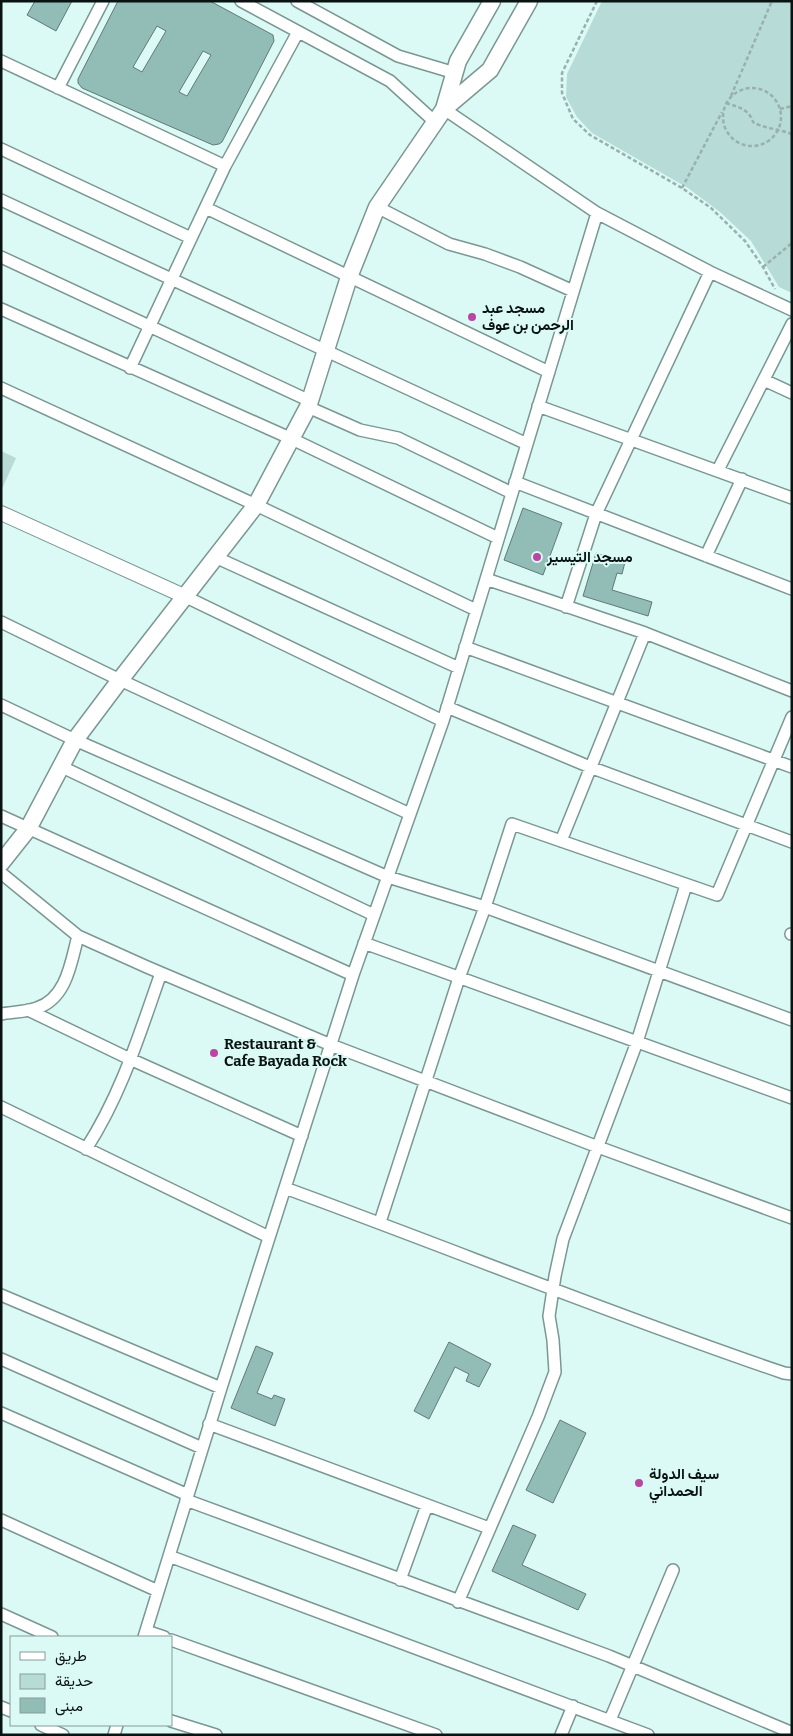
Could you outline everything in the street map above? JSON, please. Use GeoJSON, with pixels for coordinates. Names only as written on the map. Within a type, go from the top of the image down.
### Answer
{"type":"FeatureCollection","features":[{"type":"Feature","properties":{"kind":"main road"},"geometry":{"type":"LineString","coordinates":[[440,115],[458,61],[492,1]]}},
{"type":"Feature","properties":{"kind":"main road"},"geometry":{"type":"LineString","coordinates":[[1,863],[28,829],[75,740],[184,596],[256,505],[292,440],[309,404],[349,277],[377,208],[440,115],[490,70],[529,1]]}},
{"type":"Feature","properties":{"kind":"street"},"geometry":{"type":"LineString","coordinates":[[58,88],[103,1]]}},
{"type":"Feature","properties":{"kind":"street"},"geometry":{"type":"LineString","coordinates":[[241,1],[390,81],[440,115],[597,213],[710,272],[792,310]]}},
{"type":"Feature","properties":{"kind":"street"},"geometry":{"type":"LineString","coordinates":[[297,1],[398,56],[455,73]]}},
{"type":"Feature","properties":{"kind":"street"},"geometry":{"type":"LineString","coordinates":[[130,368],[225,166],[298,32]]}},
{"type":"Feature","properties":{"kind":"street"},"geometry":{"type":"LineString","coordinates":[[1,61],[225,166]]}},
{"type":"Feature","properties":{"kind":"street"},"geometry":{"type":"LineString","coordinates":[[1,149],[191,238]]}},
{"type":"Feature","properties":{"kind":"street"},"geometry":{"type":"LineString","coordinates":[[1,200],[527,444]]}},
{"type":"Feature","properties":{"kind":"street"},"geometry":{"type":"LineString","coordinates":[[206,208],[549,372]]}},
{"type":"Feature","properties":{"kind":"street"},"geometry":{"type":"LineString","coordinates":[[377,208],[449,244],[512,263],[573,290]]}},
{"type":"Feature","properties":{"kind":"street"},"geometry":{"type":"LineString","coordinates":[[158,1636],[145,1634],[209,1424],[353,975],[443,721],[597,213]]}},
{"type":"Feature","properties":{"kind":"street"},"geometry":{"type":"LineString","coordinates":[[1,257],[150,326],[360,430],[398,438],[514,488],[596,514],[792,589]]}},
{"type":"Feature","properties":{"kind":"street"},"geometry":{"type":"LineString","coordinates":[[566,607],[596,514],[710,272]]}},
{"type":"Feature","properties":{"kind":"street"},"geometry":{"type":"LineString","coordinates":[[1,310],[292,440],[498,538]]}},
{"type":"Feature","properties":{"kind":"street"},"geometry":{"type":"LineString","coordinates":[[718,470],[792,324]]}},
{"type":"Feature","properties":{"kind":"street"},"geometry":{"type":"LineString","coordinates":[[764,380],[792,393]]}},
{"type":"Feature","properties":{"kind":"street"},"geometry":{"type":"LineString","coordinates":[[1,388],[256,505],[476,610]]}},
{"type":"Feature","properties":{"kind":"street"},"geometry":{"type":"LineString","coordinates":[[538,406],[792,498]]}},
{"type":"Feature","properties":{"kind":"street"},"geometry":{"type":"LineString","coordinates":[[706,556],[742,479]]}},
{"type":"Feature","properties":{"kind":"street"},"geometry":{"type":"LineString","coordinates":[[1,514],[184,596],[443,721]]}},
{"type":"Feature","properties":{"kind":"street"},"geometry":{"type":"LineString","coordinates":[[216,557],[459,668]]}},
{"type":"Feature","properties":{"kind":"street"},"geometry":{"type":"LineString","coordinates":[[486,579],[645,632],[792,691]]}},
{"type":"Feature","properties":{"kind":"street"},"geometry":{"type":"LineString","coordinates":[[1,622],[120,680],[410,814]]}},
{"type":"Feature","properties":{"kind":"street"},"geometry":{"type":"LineString","coordinates":[[562,841],[645,632]]}},
{"type":"Feature","properties":{"kind":"street"},"geometry":{"type":"LineString","coordinates":[[465,647],[792,767]]}},
{"type":"Feature","properties":{"kind":"street"},"geometry":{"type":"LineString","coordinates":[[1,705],[75,740],[388,877],[485,908],[792,1020]]}},
{"type":"Feature","properties":{"kind":"street"},"geometry":{"type":"LineString","coordinates":[[447,707],[590,767],[792,842]]}},
{"type":"Feature","properties":{"kind":"street"},"geometry":{"type":"LineString","coordinates":[[380,1222],[459,978],[485,908],[512,824],[717,895],[792,717]]}},
{"type":"Feature","properties":{"kind":"street"},"geometry":{"type":"LineString","coordinates":[[62,767],[374,915]]}},
{"type":"Feature","properties":{"kind":"street"},"geometry":{"type":"LineString","coordinates":[[1,816],[353,975]]}},
{"type":"Feature","properties":{"kind":"street"},"geometry":{"type":"LineString","coordinates":[[1,872],[78,936],[161,973],[331,1045],[426,1082],[792,1218]]}},
{"type":"Feature","properties":{"kind":"street"},"geometry":{"type":"LineString","coordinates":[[458,1602],[538,1417],[555,1372],[549,1316],[552,1290],[563,1239],[636,1042],[686,884]]}},
{"type":"Feature","properties":{"kind":"street"},"geometry":{"type":"LineString","coordinates":[[1,1014],[38,1008],[54,997],[66,981],[78,936]]}},
{"type":"Feature","properties":{"kind":"street"},"geometry":{"type":"LineString","coordinates":[[364,944],[792,1098]]}},
{"type":"Feature","properties":{"kind":"street"},"geometry":{"type":"LineString","coordinates":[[86,1149],[106,1116],[122,1083],[161,973]]}},
{"type":"Feature","properties":{"kind":"street"},"geometry":{"type":"LineString","coordinates":[[28,1010],[130,1059],[302,1136]]}},
{"type":"Feature","properties":{"kind":"street"},"geometry":{"type":"LineString","coordinates":[[1,1107],[269,1237]]}},
{"type":"Feature","properties":{"kind":"street"},"geometry":{"type":"LineString","coordinates":[[285,1188],[380,1222],[552,1290],[720,1352],[792,1374]]}},
{"type":"Feature","properties":{"kind":"street"},"geometry":{"type":"LineString","coordinates":[[1,1295],[221,1388]]}},
{"type":"Feature","properties":{"kind":"street"},"geometry":{"type":"LineString","coordinates":[[1,1359],[202,1448]]}},
{"type":"Feature","properties":{"kind":"street"},"geometry":{"type":"LineString","coordinates":[[1,1413],[187,1498],[458,1602],[632,1666],[788,1731]]}},
{"type":"Feature","properties":{"kind":"street"},"geometry":{"type":"LineString","coordinates":[[209,1424],[489,1528]]}},
{"type":"Feature","properties":{"kind":"street"},"geometry":{"type":"LineString","coordinates":[[400,1580],[427,1505]]}},
{"type":"Feature","properties":{"kind":"street"},"geometry":{"type":"LineString","coordinates":[[1,1520],[158,1591]]}},
{"type":"Feature","properties":{"kind":"street"},"geometry":{"type":"LineString","coordinates":[[169,1556],[648,1735]]}},
{"type":"Feature","properties":{"kind":"street"},"geometry":{"type":"LineString","coordinates":[[610,1720],[673,1570]]}},
{"type":"Feature","properties":{"kind":"street"},"geometry":{"type":"LineString","coordinates":[[1,1614],[50,1636]]}},
{"type":"Feature","properties":{"kind":"street"},"geometry":{"type":"LineString","coordinates":[[172,1640],[436,1735]]}},
{"type":"Feature","properties":{"kind":"street"},"geometry":{"type":"LineString","coordinates":[[561,1735],[573,1706]]}},
{"type":"Feature","properties":{"kind":"street"},"geometry":{"type":"LineString","coordinates":[[172,1721],[216,1735]]}},
{"type":"Feature","properties":{"kind":"street"},"geometry":{"type":"LineString","coordinates":[[43,1726],[63,1735]]}},
{"type":"Feature","properties":{"kind":"path"},"geometry":{"type":"LineString","coordinates":[[597,1],[562,73],[562,93],[573,119],[590,135],[682,188],[711,208],[745,241],[763,267],[776,291]]}},
{"type":"Feature","properties":{"kind":"path"},"geometry":{"type":"LineString","coordinates":[[682,188],[730,97],[772,1]]}},
{"type":"Feature","properties":{"kind":"path"},"geometry":{"type":"LineString","coordinates":[[724,108],[725,128],[730,136],[746,146],[766,143],[774,137],[779,129],[780,109],[777,101],[771,94],[763,90],[746,88],[730,97]]}},
{"type":"Feature","properties":{"kind":"path"},"geometry":{"type":"LineString","coordinates":[[726,103],[743,108],[751,116],[753,122],[758,125],[779,129],[792,134]]}},
{"type":"Feature","properties":{"kind":"path"},"geometry":{"type":"LineString","coordinates":[[780,109],[792,106]]}},
{"type":"Feature","properties":{"kind":"path"},"geometry":{"type":"LineString","coordinates":[[763,267],[792,243]]}},
{"type":"Feature","properties":{"kind":"green space"},"geometry":{"type":"Polygon","coordinates":[[[602,1],[792,1],[792,293],[779,287],[751,241],[720,212],[688,188],[592,133],[577,117],[566,97],[567,74],[602,1]]]}},
{"type":"Feature","properties":{"kind":"green space"},"geometry":{"type":"Polygon","coordinates":[[[1,451],[16,458],[1,491],[1,451]]]}},
{"type":"Feature","properties":{"kind":"building"},"geometry":{"type":"Polygon","coordinates":[[[35,1],[72,1],[56,31],[27,15],[35,1]]]}},
{"type":"Feature","properties":{"kind":"building"},"geometry":{"type":"Polygon","coordinates":[[[118,1],[210,1],[273,35],[274,41],[222,142],[219,144],[213,145],[82,88],[78,83],[78,79],[118,1]],[[157,26],[133,67],[142,72],[166,31],[157,26]],[[203,51],[179,92],[187,96],[211,55],[203,51]]]}},
{"type":"Feature","properties":{"kind":"building"},"geometry":{"type":"Polygon","coordinates":[[[523,508],[562,523],[543,575],[504,560],[523,508]]]}},
{"type":"Feature","properties":{"kind":"building"},"geometry":{"type":"Polygon","coordinates":[[[596,553],[625,562],[622,574],[617,573],[612,590],[652,602],[648,616],[583,596],[596,553]]]}},
{"type":"Feature","properties":{"kind":"building"},"geometry":{"type":"Polygon","coordinates":[[[449,1342],[491,1364],[479,1387],[466,1381],[469,1374],[455,1367],[429,1419],[414,1411],[449,1342]]]}},
{"type":"Feature","properties":{"kind":"building"},"geometry":{"type":"Polygon","coordinates":[[[256,1346],[273,1353],[257,1393],[272,1399],[274,1395],[285,1399],[275,1426],[231,1408],[256,1346]]]}},
{"type":"Feature","properties":{"kind":"building"},"geometry":{"type":"Polygon","coordinates":[[[560,1420],[586,1433],[553,1503],[526,1490],[560,1420]]]}},
{"type":"Feature","properties":{"kind":"building"},"geometry":{"type":"Polygon","coordinates":[[[513,1525],[536,1535],[522,1565],[586,1594],[578,1610],[492,1571],[513,1525]]]}},
{"type":"Feature","properties":{"kind":"place","name":"مسجد عبد الرحمن بن عوف"},"geometry":{"type":"Point","coordinates":[472,317]}},
{"type":"Feature","properties":{"kind":"place","name":"مسجد التيسير"},"geometry":{"type":"Point","coordinates":[537,557]}},
{"type":"Feature","properties":{"kind":"place","name":"Restaurant & Cafe Bayada Rock"},"geometry":{"type":"Point","coordinates":[214,1053]}},
{"type":"Feature","properties":{"kind":"place","name":"سيف الدولة الحمداني"},"geometry":{"type":"Point","coordinates":[639,1483]}}]}
